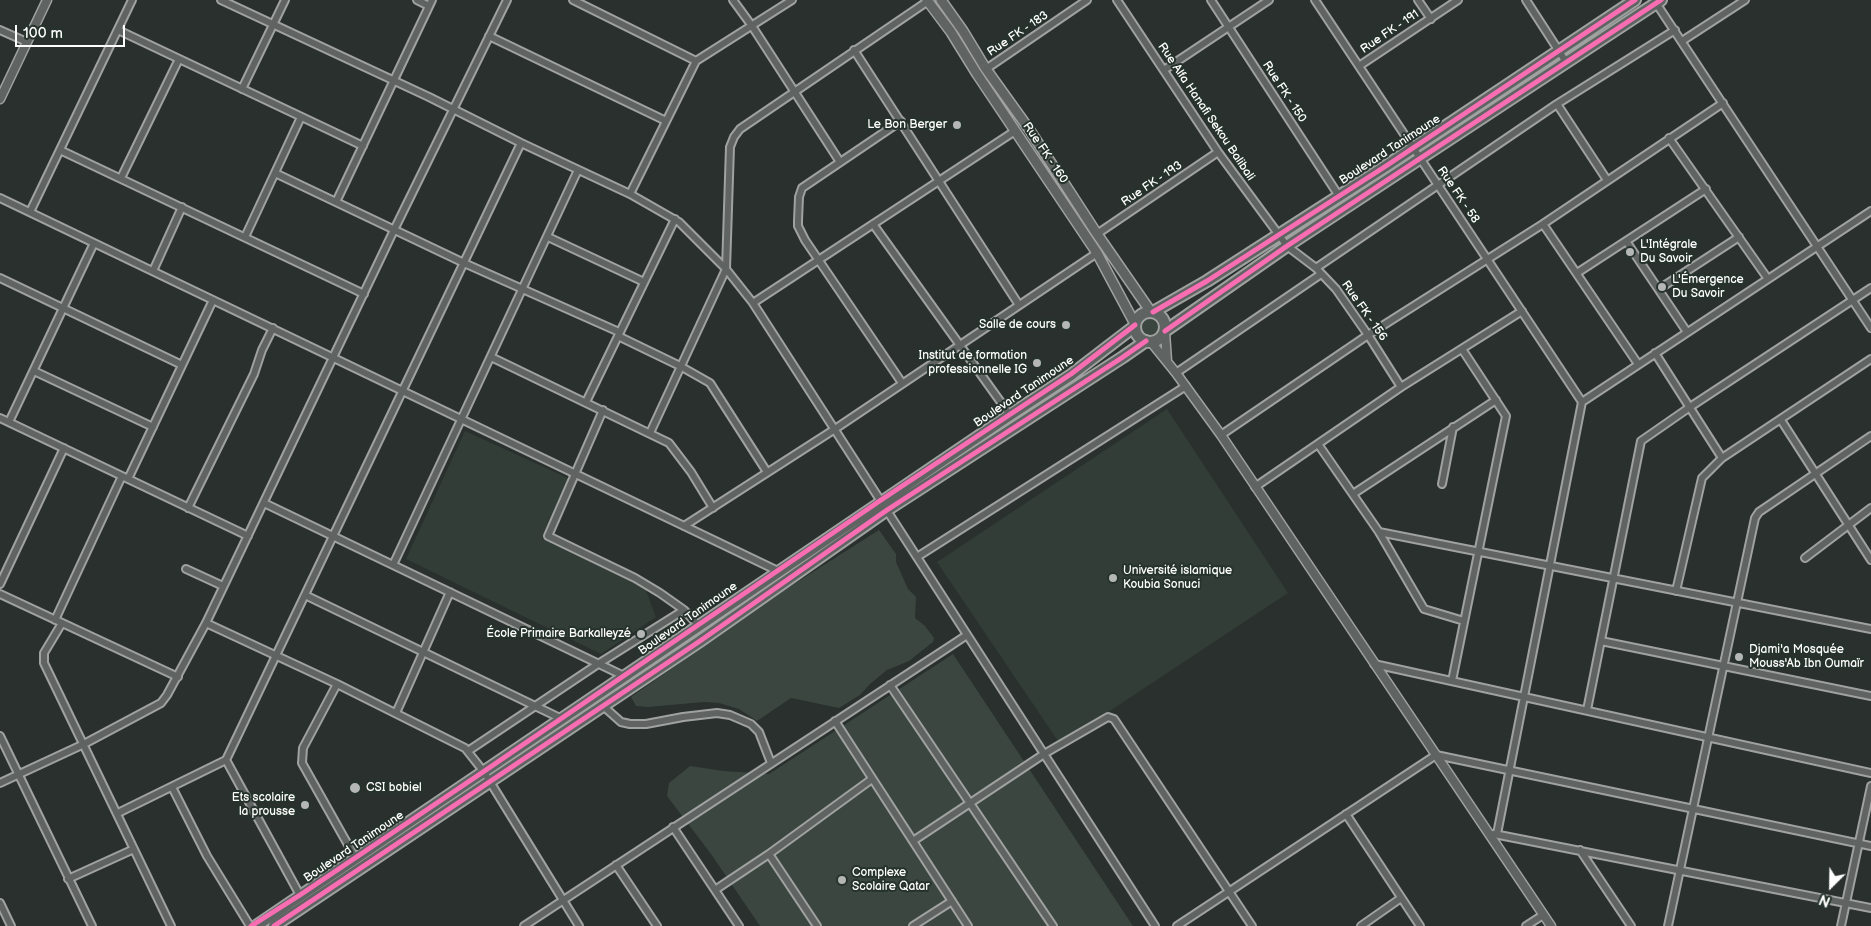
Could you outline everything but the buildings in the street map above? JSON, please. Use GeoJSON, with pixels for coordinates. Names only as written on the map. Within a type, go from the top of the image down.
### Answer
{"type":"FeatureCollection","features":[{"type":"Feature","properties":{"kind":"main road","name":"Rue FK - 160"},"geometry":{"type":"LineString","coordinates":[[927,0],[951,32],[1096,253],[1135,325]]}},
{"type":"Feature","properties":{"kind":"main road","name":"Rue FK - 160"},"geometry":{"type":"LineString","coordinates":[[941,0],[986,69],[1029,129],[1097,234],[1152,312]]}},
{"type":"Feature","properties":{"kind":"main road","name":"Boulevard Tanimoune"},"geometry":{"type":"LineString","coordinates":[[1152,312],[1207,282],[1635,0]]}},
{"type":"Feature","properties":{"kind":"main road","name":"Boulevard Tanimoune"},"geometry":{"type":"LineString","coordinates":[[1165,332],[1287,246],[1659,2]]}},
{"type":"Feature","properties":{"kind":"main road"},"geometry":{"type":"LineString","coordinates":[[1152,312],[1158,314],[1164,321],[1165,332],[1160,339],[1148,342],[1137,334],[1135,325],[1141,315],[1152,312]]}},
{"type":"Feature","properties":{"kind":"main road","name":"Boulevard Tanimoune"},"geometry":{"type":"LineString","coordinates":[[274,926],[693,645],[1010,414],[1071,375],[1135,325]]}},
{"type":"Feature","properties":{"kind":"main road","name":"Boulevard Tanimoune"},"geometry":{"type":"LineString","coordinates":[[256,926],[778,571],[1148,342]]}},
{"type":"Feature","properties":{"kind":"street"},"geometry":{"type":"LineString","coordinates":[[0,98],[47,0]]}},
{"type":"Feature","properties":{"kind":"street"},"geometry":{"type":"LineString","coordinates":[[30,212],[132,0]]}},
{"type":"Feature","properties":{"kind":"street"},"geometry":{"type":"LineString","coordinates":[[221,0],[394,80],[630,194],[675,219],[726,269],[753,303],[1155,926]]}},
{"type":"Feature","properties":{"kind":"street"},"geometry":{"type":"LineString","coordinates":[[242,89],[285,0]]}},
{"type":"Feature","properties":{"kind":"street"},"geometry":{"type":"LineString","coordinates":[[336,202],[430,3],[417,0]]}},
{"type":"Feature","properties":{"kind":"street"},"geometry":{"type":"LineString","coordinates":[[0,784],[84,744],[161,702],[178,677],[206,623],[394,230],[507,0]]}},
{"type":"Feature","properties":{"kind":"street"},"geometry":{"type":"LineString","coordinates":[[573,0],[588,3],[696,60]]}},
{"type":"Feature","properties":{"kind":"street"},"geometry":{"type":"LineString","coordinates":[[733,0],[752,26],[840,162]]}},
{"type":"Feature","properties":{"kind":"street"},"geometry":{"type":"LineString","coordinates":[[630,194],[696,60],[792,0]]}},
{"type":"Feature","properties":{"kind":"street"},"geometry":{"type":"LineString","coordinates":[[650,433],[726,269],[730,147],[734,137],[740,129],[927,0]]}},
{"type":"Feature","properties":{"kind":"street","name":"Rue FK - 183"},"geometry":{"type":"LineString","coordinates":[[986,69],[1087,0]]}},
{"type":"Feature","properties":{"kind":"street","name":"Rue Alfa Hanafi Sekou Balibali"},"geometry":{"type":"LineString","coordinates":[[1118,0],[1218,152],[1279,235]]}},
{"type":"Feature","properties":{"kind":"street","name":"Rue FK - 150"},"geometry":{"type":"LineString","coordinates":[[1211,0],[1339,196]]}},
{"type":"Feature","properties":{"kind":"street"},"geometry":{"type":"LineString","coordinates":[[1164,70],[1269,0]]}},
{"type":"Feature","properties":{"kind":"street","name":"Rue FK - 58"},"geometry":{"type":"LineString","coordinates":[[1315,0],[1582,402]]}},
{"type":"Feature","properties":{"kind":"street"},"geometry":{"type":"LineString","coordinates":[[1418,0],[1430,19]]}},
{"type":"Feature","properties":{"kind":"street","name":"Rue FK - 191"},"geometry":{"type":"LineString","coordinates":[[1359,66],[1458,0]]}},
{"type":"Feature","properties":{"kind":"street"},"geometry":{"type":"LineString","coordinates":[[1526,0],[1566,62]]}},
{"type":"Feature","properties":{"kind":"street"},"geometry":{"type":"LineString","coordinates":[[1682,41],[1744,0]]}},
{"type":"Feature","properties":{"kind":"street"},"geometry":{"type":"LineString","coordinates":[[1659,2],[1682,41],[1871,328]]}},
{"type":"Feature","properties":{"kind":"street"},"geometry":{"type":"LineString","coordinates":[[0,30],[27,42]]}},
{"type":"Feature","properties":{"kind":"street"},"geometry":{"type":"LineString","coordinates":[[118,30],[363,146]]}},
{"type":"Feature","properties":{"kind":"street"},"geometry":{"type":"LineString","coordinates":[[1316,268],[1557,104],[1675,30]]}},
{"type":"Feature","properties":{"kind":"street"},"geometry":{"type":"LineString","coordinates":[[489,36],[666,121]]}},
{"type":"Feature","properties":{"kind":"street"},"geometry":{"type":"LineString","coordinates":[[854,50],[1019,305]]}},
{"type":"Feature","properties":{"kind":"street"},"geometry":{"type":"LineString","coordinates":[[122,178],[179,59]]}},
{"type":"Feature","properties":{"kind":"street"},"geometry":{"type":"LineString","coordinates":[[1221,435],[1368,335],[1543,224],[1723,103]]}},
{"type":"Feature","properties":{"kind":"street"},"geometry":{"type":"LineString","coordinates":[[1557,104],[1607,180]]}},
{"type":"Feature","properties":{"kind":"street"},"geometry":{"type":"LineString","coordinates":[[245,237],[301,117]]}},
{"type":"Feature","properties":{"kind":"street"},"geometry":{"type":"LineString","coordinates":[[901,121],[802,188],[799,197],[798,226],[805,240],[902,383]]}},
{"type":"Feature","properties":{"kind":"street"},"geometry":{"type":"LineString","coordinates":[[753,303],[1015,131]]}},
{"type":"Feature","properties":{"kind":"street"},"geometry":{"type":"LineString","coordinates":[[1669,138],[1768,279]]}},
{"type":"Feature","properties":{"kind":"street"},"geometry":{"type":"LineString","coordinates":[[118,813],[226,760],[521,143]]}},
{"type":"Feature","properties":{"kind":"street"},"geometry":{"type":"LineString","coordinates":[[60,150],[364,294]]}},
{"type":"Feature","properties":{"kind":"street","name":"Rue FK - 193"},"geometry":{"type":"LineString","coordinates":[[1097,234],[1218,152]]}},
{"type":"Feature","properties":{"kind":"street"},"geometry":{"type":"LineString","coordinates":[[393,565],[578,170]]}},
{"type":"Feature","properties":{"kind":"street"},"geometry":{"type":"LineString","coordinates":[[275,173],[619,334],[710,383],[767,472]]}},
{"type":"Feature","properties":{"kind":"street"},"geometry":{"type":"LineString","coordinates":[[1577,273],[1706,189]]}},
{"type":"Feature","properties":{"kind":"street"},"geometry":{"type":"LineString","coordinates":[[0,198],[778,571]]}},
{"type":"Feature","properties":{"kind":"street"},"geometry":{"type":"LineString","coordinates":[[153,271],[182,207]]}},
{"type":"Feature","properties":{"kind":"street"},"geometry":{"type":"LineString","coordinates":[[1497,834],[1582,402],[1871,211]]}},
{"type":"Feature","properties":{"kind":"street"},"geometry":{"type":"LineString","coordinates":[[586,402],[675,219]]}},
{"type":"Feature","properties":{"kind":"street"},"geometry":{"type":"LineString","coordinates":[[873,224],[1010,414]]}},
{"type":"Feature","properties":{"kind":"street"},"geometry":{"type":"LineString","coordinates":[[1543,224],[1638,364]]}},
{"type":"Feature","properties":{"kind":"street","name":"Rue FK - 156"},"geometry":{"type":"LineString","coordinates":[[1279,235],[1287,246],[1316,268],[1336,289],[1401,387]]}},
{"type":"Feature","properties":{"kind":"street"},"geometry":{"type":"LineString","coordinates":[[1659,289],[1739,236]]}},
{"type":"Feature","properties":{"kind":"street"},"geometry":{"type":"LineString","coordinates":[[548,237],[644,282]]}},
{"type":"Feature","properties":{"kind":"street"},"geometry":{"type":"LineString","coordinates":[[1626,241],[1687,332]]}},
{"type":"Feature","properties":{"kind":"street"},"geometry":{"type":"LineString","coordinates":[[94,243],[34,371],[3,421],[248,536]]}},
{"type":"Feature","properties":{"kind":"street"},"geometry":{"type":"LineString","coordinates":[[684,526],[834,429],[1096,253]]}},
{"type":"Feature","properties":{"kind":"street"},"geometry":{"type":"LineString","coordinates":[[1176,373],[1321,274]]}},
{"type":"Feature","properties":{"kind":"street"},"geometry":{"type":"LineString","coordinates":[[0,278],[182,365]]}},
{"type":"Feature","properties":{"kind":"street"},"geometry":{"type":"LineString","coordinates":[[1587,710],[1641,443],[1690,407],[1871,288]]}},
{"type":"Feature","properties":{"kind":"street"},"geometry":{"type":"LineString","coordinates":[[171,926],[43,658],[125,477],[153,427],[213,300]]}},
{"type":"Feature","properties":{"kind":"street"},"geometry":{"type":"LineString","coordinates":[[1255,487],[1401,387],[1522,311]]}},
{"type":"Feature","properties":{"kind":"street"},"geometry":{"type":"LineString","coordinates":[[188,508],[254,374],[272,328]]}},
{"type":"Feature","properties":{"kind":"street"},"geometry":{"type":"LineString","coordinates":[[1165,332],[1167,361]]}},
{"type":"Feature","properties":{"kind":"street"},"geometry":{"type":"LineString","coordinates":[[1148,342],[1167,361],[1221,435],[1551,926]]}},
{"type":"Feature","properties":{"kind":"street"},"geometry":{"type":"LineString","coordinates":[[1452,681],[1506,416],[1462,349]]}},
{"type":"Feature","properties":{"kind":"street"},"geometry":{"type":"LineString","coordinates":[[1655,353],[1722,458]]}},
{"type":"Feature","properties":{"kind":"street"},"geometry":{"type":"LineString","coordinates":[[492,357],[669,443],[691,472],[713,508]]}},
{"type":"Feature","properties":{"kind":"street"},"geometry":{"type":"LineString","coordinates":[[1676,591],[1700,481],[1722,458],[1871,360]]}},
{"type":"Feature","properties":{"kind":"street"},"geometry":{"type":"LineString","coordinates":[[34,371],[153,427]]}},
{"type":"Feature","properties":{"kind":"street"},"geometry":{"type":"LineString","coordinates":[[917,557],[1186,386]]}},
{"type":"Feature","properties":{"kind":"street"},"geometry":{"type":"LineString","coordinates":[[1353,494],[1496,400]]}},
{"type":"Feature","properties":{"kind":"street"},"geometry":{"type":"LineString","coordinates":[[603,410],[548,536],[635,578],[684,610],[699,626]]}},
{"type":"Feature","properties":{"kind":"street"},"geometry":{"type":"LineString","coordinates":[[1781,420],[1871,560]]}},
{"type":"Feature","properties":{"kind":"street"},"geometry":{"type":"LineString","coordinates":[[1442,484],[1453,427]]}},
{"type":"Feature","properties":{"kind":"street"},"geometry":{"type":"LineString","coordinates":[[1668,926],[1756,515],[1871,436]]}},
{"type":"Feature","properties":{"kind":"street"},"geometry":{"type":"LineString","coordinates":[[1318,444],[1379,532],[1424,609],[1464,621]]}},
{"type":"Feature","properties":{"kind":"street"},"geometry":{"type":"LineString","coordinates":[[0,584],[64,448]]}},
{"type":"Feature","properties":{"kind":"street"},"geometry":{"type":"LineString","coordinates":[[264,503],[624,676]]}},
{"type":"Feature","properties":{"kind":"street"},"geometry":{"type":"LineString","coordinates":[[1806,558],[1871,508]]}},
{"type":"Feature","properties":{"kind":"street"},"geometry":{"type":"LineString","coordinates":[[1379,532],[1871,630]]}},
{"type":"Feature","properties":{"kind":"street"},"geometry":{"type":"LineString","coordinates":[[186,569],[223,586]]}},
{"type":"Feature","properties":{"kind":"street"},"geometry":{"type":"LineString","coordinates":[[396,712],[450,592]]}},
{"type":"Feature","properties":{"kind":"street"},"geometry":{"type":"LineString","coordinates":[[0,594],[178,677]]}},
{"type":"Feature","properties":{"kind":"street"},"geometry":{"type":"LineString","coordinates":[[305,595],[562,718]]}},
{"type":"Feature","properties":{"kind":"street"},"geometry":{"type":"LineString","coordinates":[[468,751],[598,664],[684,610]]}},
{"type":"Feature","properties":{"kind":"street"},"geometry":{"type":"LineString","coordinates":[[206,623],[460,744],[468,751],[484,772],[579,926]]}},
{"type":"Feature","properties":{"kind":"street"},"geometry":{"type":"LineString","coordinates":[[524,926],[967,635]]}},
{"type":"Feature","properties":{"kind":"street"},"geometry":{"type":"LineString","coordinates":[[1601,641],[1871,696]]}},
{"type":"Feature","properties":{"kind":"street"},"geometry":{"type":"LineString","coordinates":[[1374,664],[1871,773]]}},
{"type":"Feature","properties":{"kind":"street"},"geometry":{"type":"LineString","coordinates":[[337,684],[303,748],[302,763],[356,859]]}},
{"type":"Feature","properties":{"kind":"street"},"geometry":{"type":"LineString","coordinates":[[890,685],[1053,926]]}},
{"type":"Feature","properties":{"kind":"street"},"geometry":{"type":"LineString","coordinates":[[602,705],[621,722],[630,724],[646,724],[717,713],[730,715],[751,724],[759,732],[771,763]]}},
{"type":"Feature","properties":{"kind":"street"},"geometry":{"type":"LineString","coordinates":[[913,841],[1044,754],[1108,717],[1114,719],[1252,926]]}},
{"type":"Feature","properties":{"kind":"street"},"geometry":{"type":"LineString","coordinates":[[835,721],[968,926]]}},
{"type":"Feature","properties":{"kind":"street"},"geometry":{"type":"LineString","coordinates":[[0,736],[92,926]]}},
{"type":"Feature","properties":{"kind":"street"},"geometry":{"type":"LineString","coordinates":[[1177,926],[1436,755],[1871,846]]}},
{"type":"Feature","properties":{"kind":"street"},"geometry":{"type":"LineString","coordinates":[[226,760],[301,897]]}},
{"type":"Feature","properties":{"kind":"street"},"geometry":{"type":"LineString","coordinates":[[715,890],[769,854],[872,779]]}},
{"type":"Feature","properties":{"kind":"street"},"geometry":{"type":"LineString","coordinates":[[1841,926],[1871,786]]}},
{"type":"Feature","properties":{"kind":"street"},"geometry":{"type":"LineString","coordinates":[[172,787],[207,856],[250,926]]}},
{"type":"Feature","properties":{"kind":"street"},"geometry":{"type":"LineString","coordinates":[[1346,814],[1420,926]]}},
{"type":"Feature","properties":{"kind":"street"},"geometry":{"type":"LineString","coordinates":[[673,827],[738,926]]}},
{"type":"Feature","properties":{"kind":"street"},"geometry":{"type":"LineString","coordinates":[[1488,832],[1871,908]]}},
{"type":"Feature","properties":{"kind":"street"},"geometry":{"type":"LineString","coordinates":[[68,879],[134,849]]}},
{"type":"Feature","properties":{"kind":"street"},"geometry":{"type":"LineString","coordinates":[[1580,850],[1631,926]]}},
{"type":"Feature","properties":{"kind":"street"},"geometry":{"type":"LineString","coordinates":[[769,854],[817,926]]}},
{"type":"Feature","properties":{"kind":"street"},"geometry":{"type":"LineString","coordinates":[[616,865],[657,926]]}},
{"type":"Feature","properties":{"kind":"street"},"geometry":{"type":"LineString","coordinates":[[1361,926],[1401,898]]}},
{"type":"Feature","properties":{"kind":"street"},"geometry":{"type":"LineString","coordinates":[[913,926],[952,901]]}},
{"type":"Feature","properties":{"kind":"street"},"geometry":{"type":"LineString","coordinates":[[0,903],[11,926]]}},
{"type":"Feature","properties":{"kind":"street"},"geometry":{"type":"LineString","coordinates":[[1526,926],[1543,915]]}},
{"type":"Feature","properties":{"kind":"shaded area"},"geometry":{"type":"Polygon","coordinates":[[[1151,317],[1159,320],[1162,328],[1159,336],[1151,339],[1143,336],[1140,328],[1143,320],[1151,317]]]}},
{"type":"Feature","properties":{"kind":"shaded area","name":"Université islamique Koubia Sonuci"},"geometry":{"type":"Polygon","coordinates":[[[1167,409],[1288,593],[1060,744],[937,562],[1167,409]]]}},
{"type":"Feature","properties":{"kind":"shaded area"},"geometry":{"type":"Polygon","coordinates":[[[465,431],[570,479],[542,538],[645,588],[656,617],[601,654],[406,559],[465,431]]]}},
{"type":"Feature","properties":{"kind":"shaded area"},"geometry":{"type":"Polygon","coordinates":[[[879,530],[896,554],[896,562],[908,589],[916,597],[915,618],[925,626],[934,638],[933,642],[909,661],[887,670],[860,695],[839,708],[791,698],[757,721],[739,709],[719,703],[704,702],[648,707],[636,706],[631,697],[783,591],[879,530]]]}},
{"type":"Feature","properties":{"kind":"shaded area"},"geometry":{"type":"Polygon","coordinates":[[[953,654],[1133,926],[760,926],[711,854],[667,796],[669,783],[690,766],[724,771],[769,774],[953,654]]]}},
{"type":"Feature","properties":{"kind":"cycle path"},"geometry":{"type":"LineString","coordinates":[[1153,312],[1207,281],[1386,166],[1635,0]]}},
{"type":"Feature","properties":{"kind":"cycle path"},"geometry":{"type":"LineString","coordinates":[[1165,331],[1287,246],[1661,0]]}},
{"type":"Feature","properties":{"kind":"cycle path"},"geometry":{"type":"LineString","coordinates":[[251,926],[483,772],[881,500],[1071,374],[1135,325]]}},
{"type":"Feature","properties":{"kind":"cycle path"},"geometry":{"type":"LineString","coordinates":[[274,926],[700,641],[887,510],[1146,341]]}},
{"type":"Feature","properties":{"kind":"place","name":"Le Bon Berger"},"geometry":{"type":"Point","coordinates":[957,125]}},
{"type":"Feature","properties":{"kind":"place","name":"L'Intégrale Du Savoir"},"geometry":{"type":"Point","coordinates":[1630,252]}},
{"type":"Feature","properties":{"kind":"place","name":"L'Émergence Du Savoir"},"geometry":{"type":"Point","coordinates":[1662,287]}},
{"type":"Feature","properties":{"kind":"place","name":"Salle de cours"},"geometry":{"type":"Point","coordinates":[1066,325]}},
{"type":"Feature","properties":{"kind":"place","name":"Institut de formation professionnelle IG"},"geometry":{"type":"Point","coordinates":[1037,363]}},
{"type":"Feature","properties":{"kind":"place","name":"Université islamique Koubia Sonuci"},"geometry":{"type":"Point","coordinates":[1113,578]}},
{"type":"Feature","properties":{"kind":"place","name":"École Primaire Barkalleyzé"},"geometry":{"type":"Point","coordinates":[641,634]}},
{"type":"Feature","properties":{"kind":"place","name":"Djami'a Mosquée Mouss'Ab Ibn Oumaïr"},"geometry":{"type":"Point","coordinates":[1739,657]}},
{"type":"Feature","properties":{"kind":"place","name":"CSI bobiel"},"geometry":{"type":"Point","coordinates":[355,788]}},
{"type":"Feature","properties":{"kind":"place","name":"Ets scolaire la prousse"},"geometry":{"type":"Point","coordinates":[305,805]}},
{"type":"Feature","properties":{"kind":"place","name":"Complexe Scolaire Qatar"},"geometry":{"type":"Point","coordinates":[842,880]}}]}
